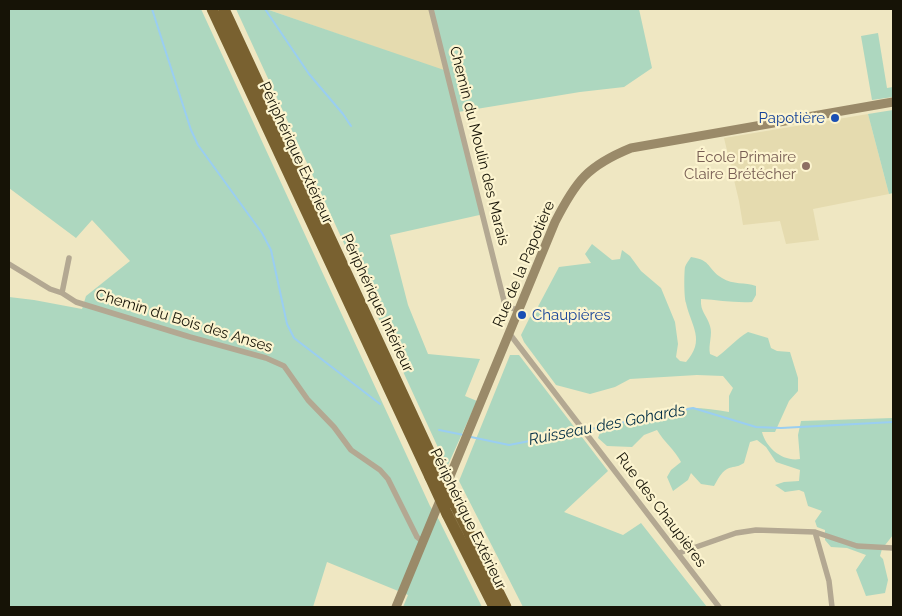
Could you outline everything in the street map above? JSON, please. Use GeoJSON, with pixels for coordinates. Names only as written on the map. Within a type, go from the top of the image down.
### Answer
{"type":"FeatureCollection","features":[{"type":"Feature","properties":{"kind":"highway","name":"Périphérique Extérieur"},"geometry":{"type":"LineString","coordinates":[[212,9],[433,472]]}},
{"type":"Feature","properties":{"kind":"highway","name":"Périphérique Intérieur"},"geometry":{"type":"LineString","coordinates":[[224,9],[433,472],[451,510],[506,607]]}},
{"type":"Feature","properties":{"kind":"highway","name":"Périphérique Extérieur"},"geometry":{"type":"LineString","coordinates":[[451,510],[494,607]]}},
{"type":"Feature","properties":{"kind":"street","name":"Chemin du Moulin des Marais"},"geometry":{"type":"LineString","coordinates":[[431,9],[484,214],[505,305],[519,311]]}},
{"type":"Feature","properties":{"kind":"street","name":"Rue de la Papotière"},"geometry":{"type":"LineString","coordinates":[[396,607],[555,222],[565,203],[586,174],[598,164],[631,148],[893,102]]}},
{"type":"Feature","properties":{"kind":"street"},"geometry":{"type":"LineString","coordinates":[[62,293],[69,258]]}},
{"type":"Feature","properties":{"kind":"street","name":"Chemin du Bois des Anses"},"geometry":{"type":"LineString","coordinates":[[9,264],[50,289],[62,293],[76,302],[266,358],[284,366],[308,400],[334,427],[351,450],[380,470],[388,479],[417,537],[424,542]]}},
{"type":"Feature","properties":{"kind":"street","name":"Rue des Chaupières"},"geometry":{"type":"LineString","coordinates":[[509,333],[719,607]]}},
{"type":"Feature","properties":{"kind":"street"},"geometry":{"type":"LineString","coordinates":[[679,554],[747,531],[815,532],[857,546],[893,548]]}},
{"type":"Feature","properties":{"kind":"street"},"geometry":{"type":"LineString","coordinates":[[815,532],[829,581],[832,607]]}},
{"type":"Feature","properties":{"kind":"shaded area"},"geometry":{"type":"Polygon","coordinates":[[[266,9],[431,9],[447,72],[266,9]]]}},
{"type":"Feature","properties":{"kind":"shaded area","name":"École Primaire Claire Brétécher"},"geometry":{"type":"Polygon","coordinates":[[[868,114],[889,194],[813,209],[819,240],[786,244],[780,221],[743,225],[724,138],[868,114]]]}},
{"type":"Feature","properties":{"kind":"green space"},"geometry":{"type":"Polygon","coordinates":[[[9,9],[201,9],[430,506],[439,520],[482,607],[403,607],[408,595],[327,562],[313,607],[9,607],[9,297],[82,309],[86,296],[130,261],[92,220],[76,238],[9,188],[9,9]]]}},
{"type":"Feature","properties":{"kind":"green space"},"geometry":{"type":"Polygon","coordinates":[[[236,9],[266,9],[447,71],[431,9],[639,9],[652,68],[624,87],[580,92],[458,112],[484,214],[390,235],[408,305],[428,354],[480,359],[465,396],[477,401],[447,467],[236,9]]]}},
{"type":"Feature","properties":{"kind":"green space"},"geometry":{"type":"Polygon","coordinates":[[[878,33],[887,88],[893,87],[893,97],[872,100],[861,36],[878,33]]]}},
{"type":"Feature","properties":{"kind":"green space"},"geometry":{"type":"Polygon","coordinates":[[[893,110],[893,193],[889,194],[868,114],[893,110]]]}},
{"type":"Feature","properties":{"kind":"green space"},"geometry":{"type":"Polygon","coordinates":[[[592,244],[612,260],[620,259],[622,250],[630,256],[641,271],[661,288],[675,322],[678,344],[676,357],[680,361],[686,362],[692,354],[696,340],[685,300],[685,267],[691,257],[703,260],[717,275],[726,280],[756,286],[756,295],[752,302],[701,299],[701,303],[711,329],[710,354],[717,357],[748,332],[768,338],[771,348],[777,351],[790,352],[798,378],[798,391],[789,401],[775,432],[762,432],[767,443],[776,453],[787,458],[800,459],[798,435],[801,421],[893,418],[893,535],[882,549],[880,556],[883,559],[888,580],[885,593],[866,596],[856,570],[866,555],[847,548],[831,547],[825,540],[825,530],[817,527],[815,521],[822,511],[808,506],[804,492],[799,490],[785,492],[775,485],[799,481],[800,470],[776,462],[766,447],[757,440],[750,442],[744,463],[725,470],[714,486],[701,484],[691,473],[688,480],[673,491],[667,477],[671,470],[681,462],[657,430],[644,435],[632,447],[607,446],[598,438],[603,428],[610,424],[637,423],[680,409],[697,408],[729,412],[729,396],[733,388],[723,376],[697,375],[630,379],[615,387],[590,394],[556,385],[524,342],[521,335],[559,267],[591,263],[585,254],[592,244]]]}},
{"type":"Feature","properties":{"kind":"green space"},"geometry":{"type":"Polygon","coordinates":[[[510,355],[519,355],[608,471],[564,512],[623,535],[641,523],[707,607],[523,607],[459,481],[510,355]]]}},
{"type":"Feature","properties":{"kind":"waterway","name":"Ruisseau des Gohards"},"geometry":{"type":"LineString","coordinates":[[152,9],[191,130],[198,145],[262,233],[271,250],[287,324],[294,338],[380,404]]}},
{"type":"Feature","properties":{"kind":"waterway"},"geometry":{"type":"LineString","coordinates":[[265,9],[309,74],[351,126]]}},
{"type":"Feature","properties":{"kind":"waterway","name":"Ruisseau des Gohards"},"geometry":{"type":"LineString","coordinates":[[586,430],[693,408],[756,427],[781,428],[893,422]]}},
{"type":"Feature","properties":{"kind":"waterway","name":"Ruisseau des Gohards"},"geometry":{"type":"LineString","coordinates":[[439,430],[464,435]]}},
{"type":"Feature","properties":{"kind":"waterway","name":"Ruisseau des Gohards"},"geometry":{"type":"LineString","coordinates":[[471,437],[509,445],[581,431]]}},
{"type":"Feature","properties":{"kind":"place","name":"Papotière"},"geometry":{"type":"Point","coordinates":[835,118]}},
{"type":"Feature","properties":{"kind":"place","name":"École Primaire Claire Brétécher"},"geometry":{"type":"Point","coordinates":[806,166]}},
{"type":"Feature","properties":{"kind":"place","name":"Chaupières"},"geometry":{"type":"Point","coordinates":[522,315]}}]}
